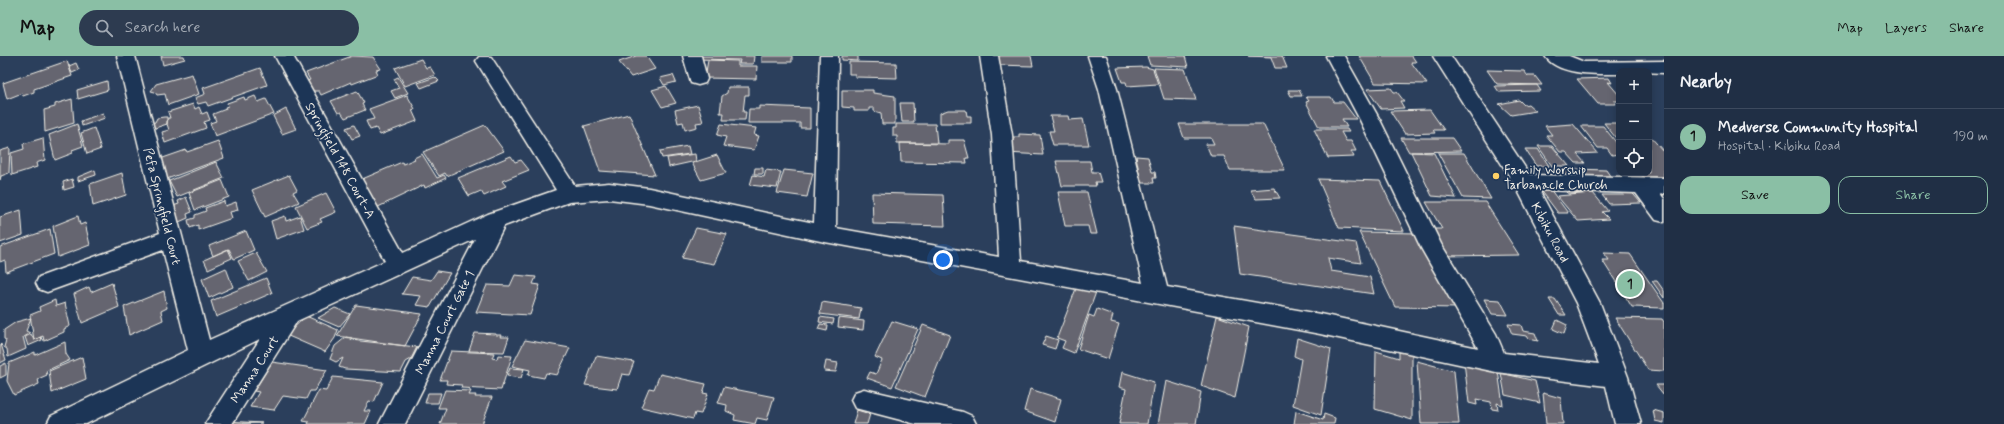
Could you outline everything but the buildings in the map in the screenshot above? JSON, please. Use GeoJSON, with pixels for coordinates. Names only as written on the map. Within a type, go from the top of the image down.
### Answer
{"type":"FeatureCollection","features":[{"type":"Feature","properties":{"kind":"street","name":"Pefa Springfield Court"},"geometry":{"type":"LineString","coordinates":[[126,56],[201,355]]}},
{"type":"Feature","properties":{"kind":"street","name":"Springfield 148 Court-A"},"geometry":{"type":"LineString","coordinates":[[284,56],[398,264]]}},
{"type":"Feature","properties":{"kind":"street"},"geometry":{"type":"LineString","coordinates":[[692,56],[698,79]]}},
{"type":"Feature","properties":{"kind":"street"},"geometry":{"type":"LineString","coordinates":[[825,234],[829,56]]}},
{"type":"Feature","properties":{"kind":"street"},"geometry":{"type":"LineString","coordinates":[[988,56],[997,92],[1002,137],[1010,267]]}},
{"type":"Feature","properties":{"kind":"street"},"geometry":{"type":"LineString","coordinates":[[1097,56],[1108,90],[1157,294]]}},
{"type":"Feature","properties":{"kind":"street"},"geometry":{"type":"LineString","coordinates":[[1335,56],[1370,120],[1432,248],[1487,341],[1496,362]]}},
{"type":"Feature","properties":{"kind":"street","name":"Kibiku Road"},"geometry":{"type":"LineString","coordinates":[[1442,56],[1524,182],[1588,303],[1616,377],[1628,424]]}},
{"type":"Feature","properties":{"kind":"street"},"geometry":{"type":"LineString","coordinates":[[1554,56],[1568,64],[1584,68],[1664,67]]}},
{"type":"Feature","properties":{"kind":"street"},"geometry":{"type":"LineString","coordinates":[[485,61],[569,194]]}},
{"type":"Feature","properties":{"kind":"street"},"geometry":{"type":"LineString","coordinates":[[1524,182],[1664,186]]}},
{"type":"Feature","properties":{"kind":"street"},"geometry":{"type":"LineString","coordinates":[[1642,186],[1664,214]]}},
{"type":"Feature","properties":{"kind":"street"},"geometry":{"type":"LineString","coordinates":[[60,424],[201,355],[496,220],[542,202],[569,194],[609,192],[649,196],[825,234],[1320,324],[1496,362],[1616,377]]}},
{"type":"Feature","properties":{"kind":"street","name":"Manna Court Gate 1"},"geometry":{"type":"LineString","coordinates":[[392,424],[496,220]]}},
{"type":"Feature","properties":{"kind":"street"},"geometry":{"type":"LineString","coordinates":[[47,283],[171,238]]}},
{"type":"Feature","properties":{"kind":"street","name":"Manna Court"},"geometry":{"type":"LineString","coordinates":[[218,424],[289,315]]}},
{"type":"Feature","properties":{"kind":"street"},"geometry":{"type":"LineString","coordinates":[[864,400],[963,424]]}},
{"type":"Feature","properties":{"kind":"place","name":"Family Worship Tarbanacle Church"},"geometry":{"type":"Point","coordinates":[1496,176]}},
{"type":"Feature","properties":{"kind":"place","name":"Medverse Community Hospital"},"geometry":{"type":"Point","coordinates":[1630,284]}}]}
